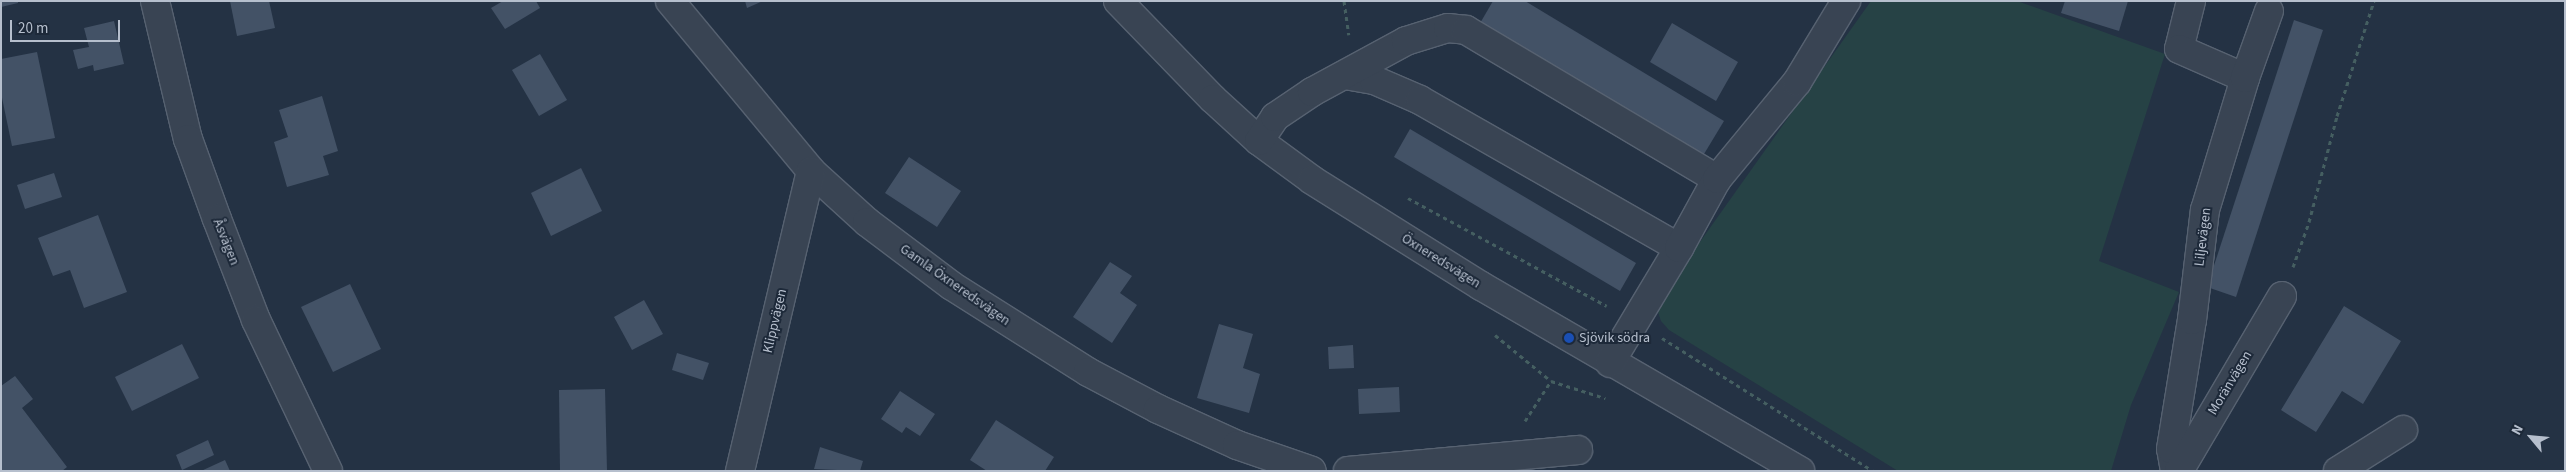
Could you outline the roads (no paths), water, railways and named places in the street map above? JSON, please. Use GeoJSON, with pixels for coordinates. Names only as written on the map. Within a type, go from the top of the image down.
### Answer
{"type":"FeatureCollection","features":[{"type":"Feature","properties":{"kind":"street","name":"Åsvägen"},"geometry":{"type":"LineString","coordinates":[[155,1],[188,139],[217,220],[256,320],[328,471]]}},
{"type":"Feature","properties":{"kind":"street","name":"Gamla Öxneredsvägen"},"geometry":{"type":"LineString","coordinates":[[670,1],[811,171],[867,222],[952,286],[1088,372],[1237,445],[1312,471]]}},
{"type":"Feature","properties":{"kind":"street","name":"Öxneredsvägen"},"geometry":{"type":"LineString","coordinates":[[1118,1],[1165,53],[1259,140],[1353,206],[1610,363],[1800,471]]}},
{"type":"Feature","properties":{"kind":"street"},"geometry":{"type":"LineString","coordinates":[[1610,363],[1679,248],[1717,179],[1797,82],[1846,1]]}},
{"type":"Feature","properties":{"kind":"street"},"geometry":{"type":"LineString","coordinates":[[2191,1],[2179,49],[2245,78]]}},
{"type":"Feature","properties":{"kind":"street","name":"Liljevägen"},"geometry":{"type":"LineString","coordinates":[[2177,471],[2171,450],[2192,320],[2205,210],[2245,78],[2269,11]]}},
{"type":"Feature","properties":{"kind":"street"},"geometry":{"type":"LineString","coordinates":[[1259,140],[1275,117],[1312,92],[1428,31],[1448,28],[1466,30],[1717,179]]}},
{"type":"Feature","properties":{"kind":"street"},"geometry":{"type":"LineString","coordinates":[[1345,75],[1374,80],[1420,100],[1679,248]]}},
{"type":"Feature","properties":{"kind":"street","name":"Klippvägen"},"geometry":{"type":"LineString","coordinates":[[740,471],[811,171]]}},
{"type":"Feature","properties":{"kind":"street","name":"Moränvägen"},"geometry":{"type":"LineString","coordinates":[[2177,471],[2282,296]]}},
{"type":"Feature","properties":{"kind":"street"},"geometry":{"type":"LineString","coordinates":[[2338,471],[2403,430]]}},
{"type":"Feature","properties":{"kind":"street"},"geometry":{"type":"LineString","coordinates":[[1348,471],[1578,450]]}},
{"type":"Feature","properties":{"kind":"place","name":"Sjövik södra"},"geometry":{"type":"Point","coordinates":[1569,338]}}]}
